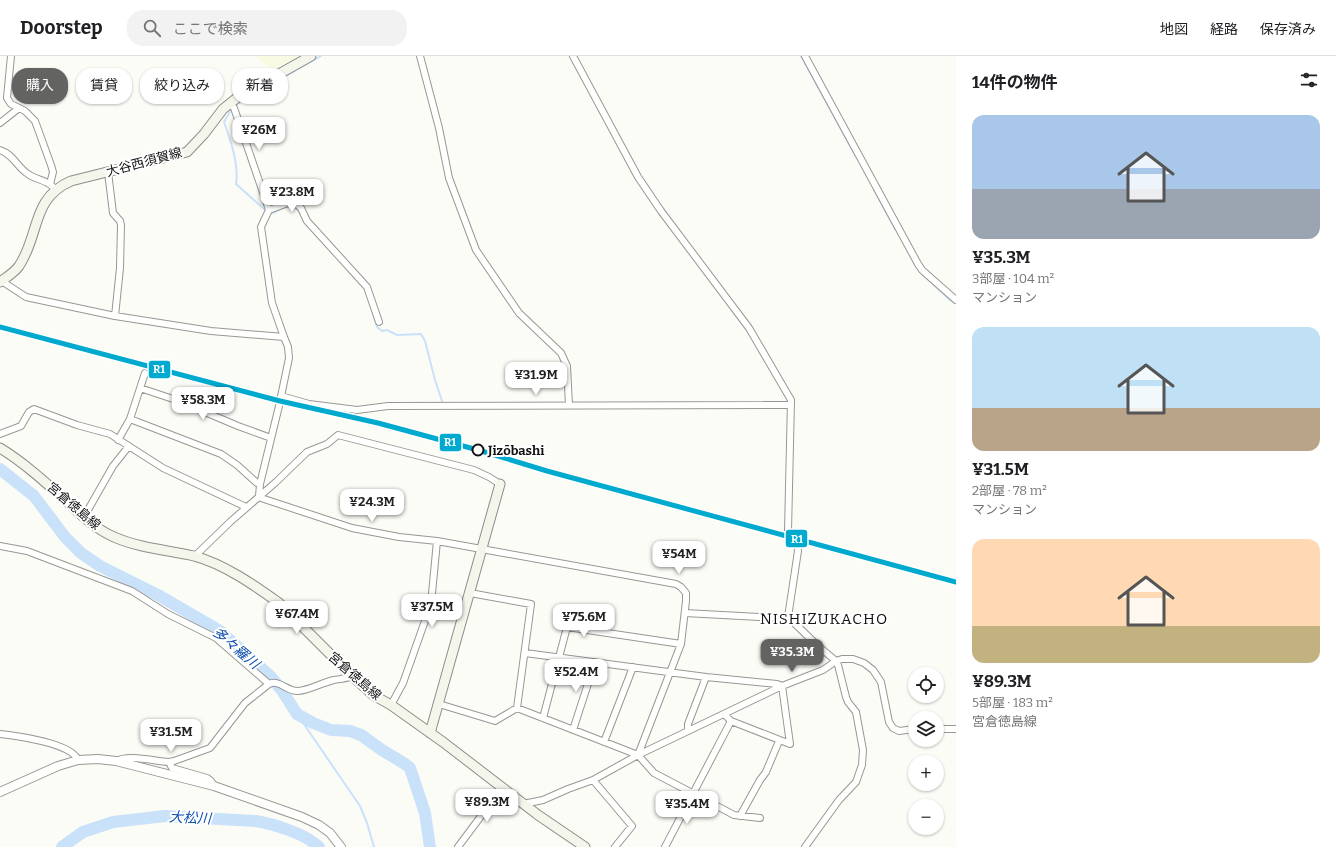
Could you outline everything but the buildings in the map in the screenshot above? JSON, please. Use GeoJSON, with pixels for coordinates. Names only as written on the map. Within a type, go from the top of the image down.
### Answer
{"type":"FeatureCollection","features":[{"type":"Feature","properties":{"kind":"main road","name":"大谷西須賀線"},"geometry":{"type":"LineString","coordinates":[[1,281],[12,273],[19,265],[26,252],[42,208],[53,187],[187,152],[230,103],[311,56]]}},
{"type":"Feature","properties":{"kind":"main road","name":"宮倉徳島線"},"geometry":{"type":"LineString","coordinates":[[0,448],[27,466],[96,527],[114,538],[152,548],[195,556],[220,566],[279,603],[373,695],[391,705],[430,733],[579,846]]}},
{"type":"Feature","properties":{"kind":"main road"},"geometry":{"type":"LineString","coordinates":[[430,733],[500,484]]}},
{"type":"Feature","properties":{"kind":"street"},"geometry":{"type":"LineString","coordinates":[[0,150],[11,156],[29,176],[53,187],[53,172],[35,121],[25,111],[11,104],[7,98],[11,56]]}},
{"type":"Feature","properties":{"kind":"street"},"geometry":{"type":"LineString","coordinates":[[420,56],[439,128],[449,178],[476,250],[518,314],[561,353],[567,366],[569,405]]}},
{"type":"Feature","properties":{"kind":"street"},"geometry":{"type":"LineString","coordinates":[[573,56],[638,177],[661,211],[749,328],[791,400],[788,530],[797,537],[798,551],[788,617]]}},
{"type":"Feature","properties":{"kind":"street"},"geometry":{"type":"LineString","coordinates":[[805,56],[918,264],[922,270],[956,300]]}},
{"type":"Feature","properties":{"kind":"street"},"geometry":{"type":"LineString","coordinates":[[230,103],[234,108],[270,210]]}},
{"type":"Feature","properties":{"kind":"street"},"geometry":{"type":"LineString","coordinates":[[0,124],[19,108]]}},
{"type":"Feature","properties":{"kind":"street"},"geometry":{"type":"LineString","coordinates":[[108,172],[113,213],[120,221],[121,225],[120,268],[117,311],[115,316]]}},
{"type":"Feature","properties":{"kind":"street"},"geometry":{"type":"LineString","coordinates":[[259,496],[260,484],[289,358],[288,347],[272,303],[261,227],[270,210],[288,202],[296,204],[301,208],[307,222],[367,287],[379,322]]}},
{"type":"Feature","properties":{"kind":"street"},"geometry":{"type":"LineString","coordinates":[[1,281],[26,297],[115,316],[211,331],[284,337]]}},
{"type":"Feature","properties":{"kind":"street"},"geometry":{"type":"LineString","coordinates":[[118,440],[130,419],[145,373]]}},
{"type":"Feature","properties":{"kind":"street"},"geometry":{"type":"LineString","coordinates":[[140,388],[179,401],[271,438]]}},
{"type":"Feature","properties":{"kind":"street"},"geometry":{"type":"LineString","coordinates":[[281,396],[309,404],[358,410],[388,406],[791,405]]}},
{"type":"Feature","properties":{"kind":"street"},"geometry":{"type":"LineString","coordinates":[[0,434],[21,426],[29,412],[34,409],[77,425],[110,434],[163,468],[246,507]]}},
{"type":"Feature","properties":{"kind":"street"},"geometry":{"type":"LineString","coordinates":[[130,419],[221,454],[260,484]]}},
{"type":"Feature","properties":{"kind":"street"},"geometry":{"type":"LineString","coordinates":[[195,556],[246,507],[276,482],[307,452],[327,444],[338,435],[474,470],[500,484]]}},
{"type":"Feature","properties":{"kind":"street"},"geometry":{"type":"LineString","coordinates":[[84,517],[113,466],[129,446]]}},
{"type":"Feature","properties":{"kind":"street"},"geometry":{"type":"LineString","coordinates":[[259,496],[352,528],[399,537],[437,541],[681,586],[686,593],[681,644],[638,755]]}},
{"type":"Feature","properties":{"kind":"street"},"geometry":{"type":"LineString","coordinates":[[391,705],[403,683],[430,604],[437,541]]}},
{"type":"Feature","properties":{"kind":"street"},"geometry":{"type":"LineString","coordinates":[[0,547],[27,552],[132,592],[168,614],[216,638],[270,683],[282,684],[290,690],[296,692],[334,680],[346,679],[352,676]]}},
{"type":"Feature","properties":{"kind":"street"},"geometry":{"type":"LineString","coordinates":[[470,593],[532,604],[517,708]]}},
{"type":"Feature","properties":{"kind":"street"},"geometry":{"type":"LineString","coordinates":[[685,613],[777,618],[788,617],[836,661],[846,697],[856,712],[863,750],[863,758],[856,782],[839,800],[805,847]]}},
{"type":"Feature","properties":{"kind":"street"},"geometry":{"type":"LineString","coordinates":[[543,718],[567,627],[681,644]]}},
{"type":"Feature","properties":{"kind":"street"},"geometry":{"type":"LineString","coordinates":[[524,653],[706,677],[777,684],[782,686]]}},
{"type":"Feature","properties":{"kind":"street"},"geometry":{"type":"LineString","coordinates":[[523,804],[543,800],[593,780],[638,755],[782,686],[823,670],[836,661],[842,659],[853,659],[864,663],[873,670],[881,682],[889,722],[893,728],[899,731],[908,730]]}},
{"type":"Feature","properties":{"kind":"street"},"geometry":{"type":"LineString","coordinates":[[573,730],[595,662]]}},
{"type":"Feature","properties":{"kind":"street"},"geometry":{"type":"LineString","coordinates":[[604,742],[633,667]]}},
{"type":"Feature","properties":{"kind":"street"},"geometry":{"type":"LineString","coordinates":[[688,731],[688,724],[706,677]]}},
{"type":"Feature","properties":{"kind":"street"},"geometry":{"type":"LineString","coordinates":[[116,761],[128,758],[168,762],[210,748],[245,703],[270,683]]}},
{"type":"Feature","properties":{"kind":"street"},"geometry":{"type":"LineString","coordinates":[[724,714],[731,721],[779,741],[790,744],[782,686]]}},
{"type":"Feature","properties":{"kind":"street"},"geometry":{"type":"LineString","coordinates":[[438,704],[495,721],[517,708]]}},
{"type":"Feature","properties":{"kind":"street"},"geometry":{"type":"LineString","coordinates":[[517,708],[638,755],[654,773],[734,815],[760,818]]}},
{"type":"Feature","properties":{"kind":"street"},"geometry":{"type":"LineString","coordinates":[[665,847],[731,721]]}},
{"type":"Feature","properties":{"kind":"street"},"geometry":{"type":"LineString","coordinates":[[944,729],[956,729]]}},
{"type":"Feature","properties":{"kind":"street"},"geometry":{"type":"LineString","coordinates":[[0,734],[35,739],[58,746],[76,756],[78,760]]}},
{"type":"Feature","properties":{"kind":"street"},"geometry":{"type":"LineString","coordinates":[[740,816],[766,772],[779,741]]}},
{"type":"Feature","properties":{"kind":"street"},"geometry":{"type":"LineString","coordinates":[[0,792],[58,766],[78,760],[98,759],[116,761],[214,786],[302,817],[319,825],[330,833],[341,847]]}},
{"type":"Feature","properties":{"kind":"street"},"geometry":{"type":"LineString","coordinates":[[168,762],[172,768],[207,778],[214,786]]}},
{"type":"Feature","properties":{"kind":"street"},"geometry":{"type":"LineString","coordinates":[[593,780],[632,826],[615,847]]}},
{"type":"Feature","properties":{"kind":"street"},"geometry":{"type":"LineString","coordinates":[[458,847],[502,788]]}},
{"type":"Feature","properties":{"kind":"green space"},"geometry":{"type":"Polygon","coordinates":[[[256,56],[298,56],[277,68],[269,68],[256,56]]]}},
{"type":"Feature","properties":{"kind":"waterway"},"geometry":{"type":"LineString","coordinates":[[301,215],[296,208],[286,206],[273,213],[265,210],[236,184],[237,177],[232,145],[224,122],[233,107],[321,56]]}},
{"type":"Feature","properties":{"kind":"waterway"},"geometry":{"type":"LineString","coordinates":[[801,56],[855,155]]}},
{"type":"Feature","properties":{"kind":"waterway"},"geometry":{"type":"LineString","coordinates":[[874,190],[895,229]]}},
{"type":"Feature","properties":{"kind":"waterway"},"geometry":{"type":"LineString","coordinates":[[919,271],[950,300],[956,303]]}},
{"type":"Feature","properties":{"kind":"waterway"},"geometry":{"type":"LineString","coordinates":[[372,310],[377,327],[382,331],[387,330],[397,335],[421,334],[425,341],[435,380],[444,404]]}},
{"type":"Feature","properties":{"kind":"waterway"},"geometry":{"type":"LineString","coordinates":[[509,403],[542,403]]}},
{"type":"Feature","properties":{"kind":"waterway","name":"多々羅川"},"geometry":{"type":"LineString","coordinates":[[0,469],[34,496],[65,537],[81,553],[100,566],[158,595],[220,631],[270,676],[281,689],[297,714],[313,723],[331,730],[350,731],[361,735],[410,768],[425,813],[430,847]]}},
{"type":"Feature","properties":{"kind":"waterway"},"geometry":{"type":"LineString","coordinates":[[297,714],[360,806],[374,847]]}},
{"type":"Feature","properties":{"kind":"waterway","name":"大松川"},"geometry":{"type":"LineString","coordinates":[[62,847],[83,832],[113,822],[165,816],[263,822],[298,834],[319,847]]}},
{"type":"Feature","properties":{"kind":"transit line","name":"R1"},"geometry":{"type":"LineString","coordinates":[[0,327],[280,401],[378,423],[478,450],[547,471],[956,582]]}},
{"type":"Feature","properties":{"kind":"place","name":"Jizōbashi"},"geometry":{"type":"Point","coordinates":[478,450]}},
{"type":"Feature","properties":{"kind":"district","name":"NISHIZUKACHO"},"geometry":{"type":"Point","coordinates":[824,619]}}]}
